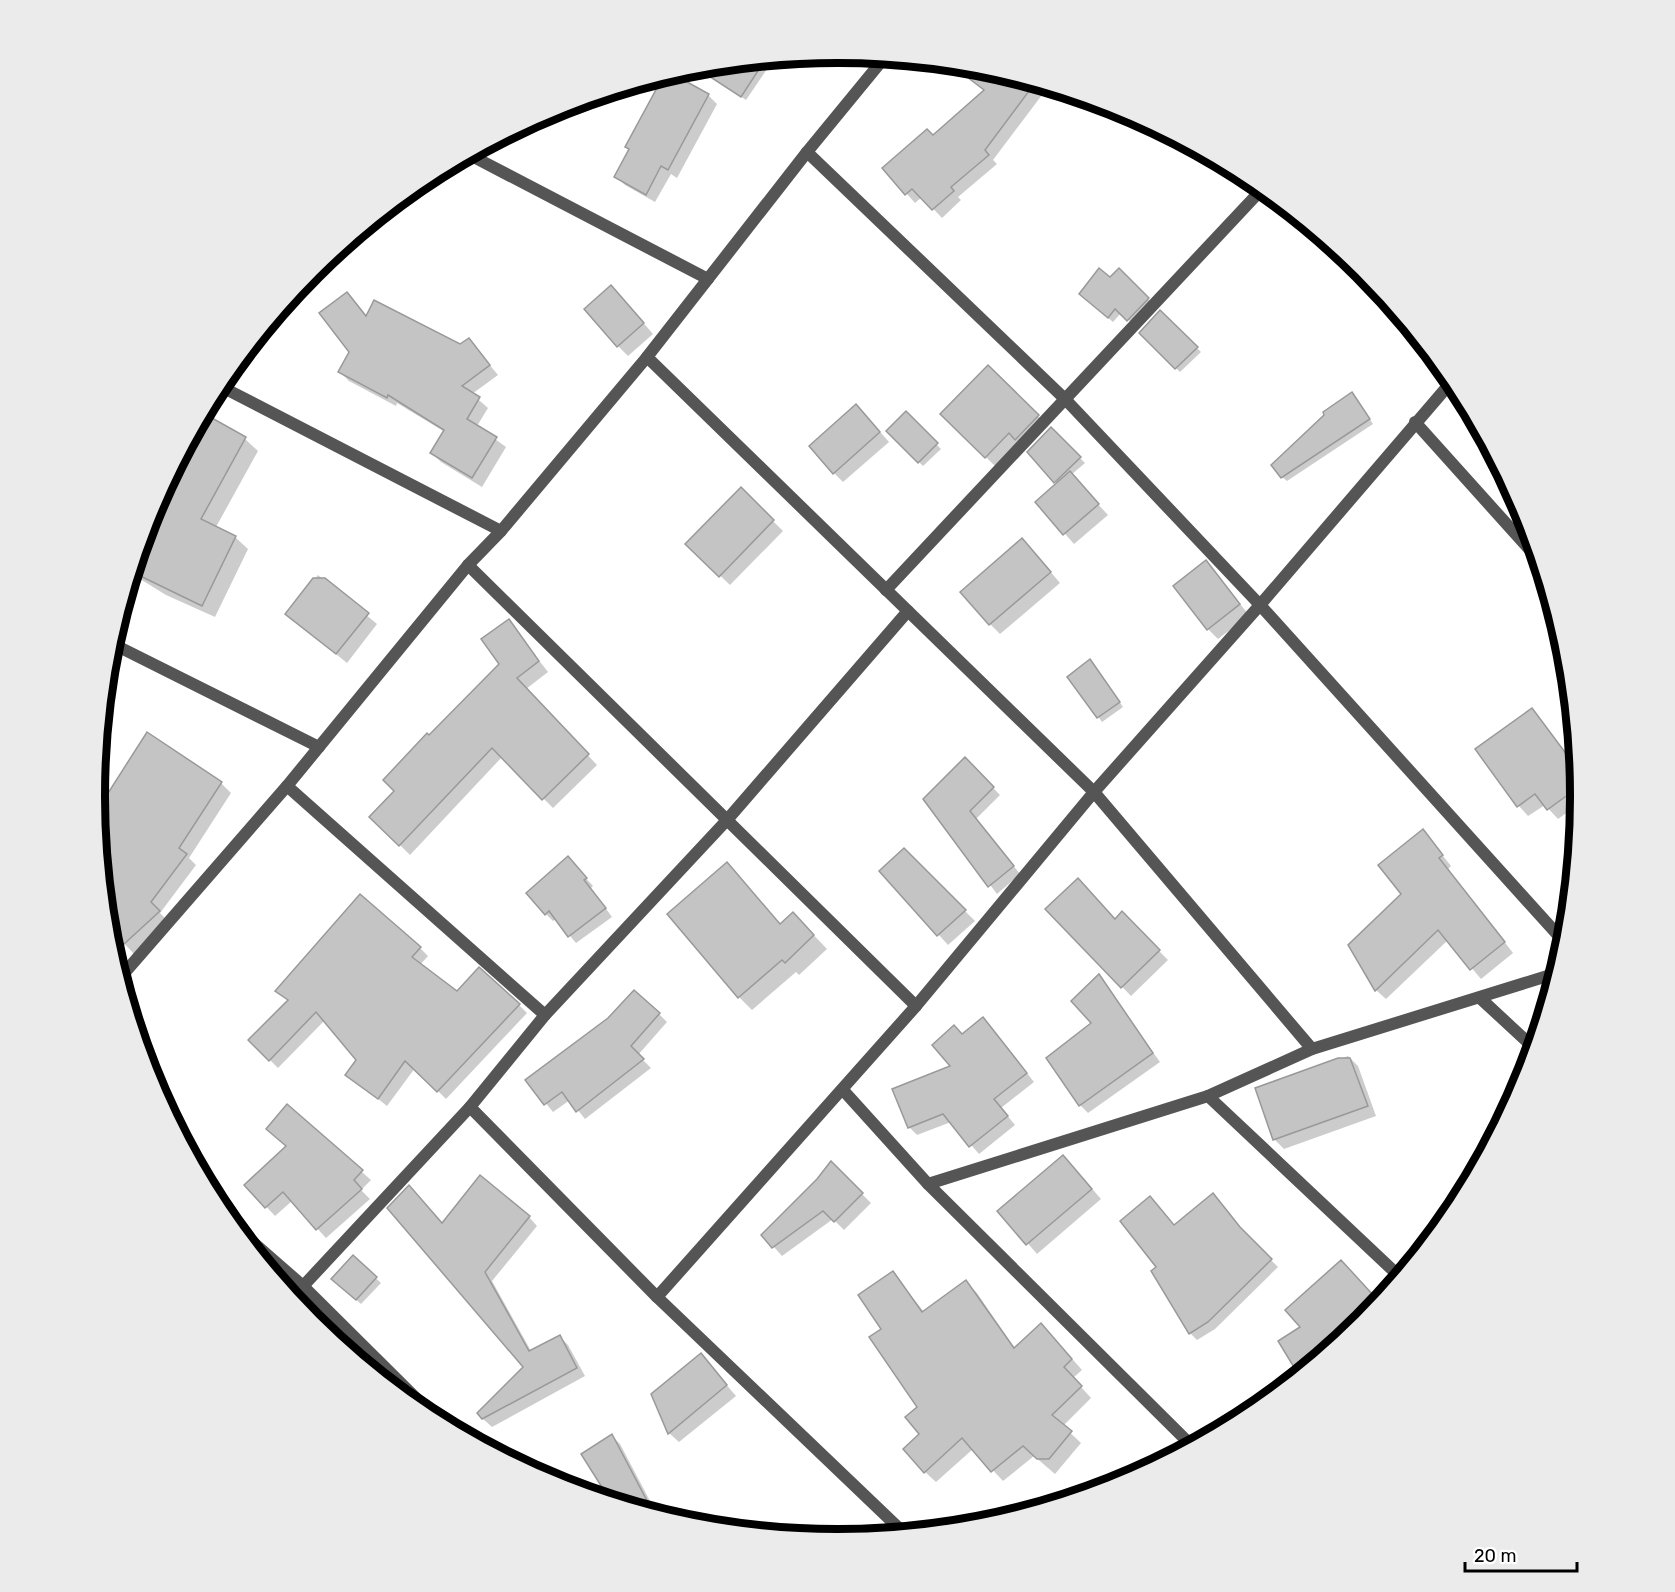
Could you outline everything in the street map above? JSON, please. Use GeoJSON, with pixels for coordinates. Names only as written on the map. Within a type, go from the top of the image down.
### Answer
{"type":"FeatureCollection","features":[{"type":"Feature","properties":{"kind":"street"},"geometry":{"type":"LineString","coordinates":[[126,970],[286,786],[468,565],[501,531],[647,357],[807,152],[879,65]]}},
{"type":"Feature","properties":{"kind":"street"},"geometry":{"type":"LineString","coordinates":[[807,152],[1066,400],[1260,605],[1557,934]]}},
{"type":"Feature","properties":{"kind":"street"},"geometry":{"type":"LineString","coordinates":[[476,158],[708,279]]}},
{"type":"Feature","properties":{"kind":"street"},"geometry":{"type":"LineString","coordinates":[[886,590],[1256,195]]}},
{"type":"Feature","properties":{"kind":"street"},"geometry":{"type":"LineString","coordinates":[[647,357],[1094,792],[1312,1049]]}},
{"type":"Feature","properties":{"kind":"street"},"geometry":{"type":"LineString","coordinates":[[657,1297],[916,1006],[1094,792],[1260,605],[1446,388]]}},
{"type":"Feature","properties":{"kind":"street"},"geometry":{"type":"LineString","coordinates":[[227,390],[501,531]]}},
{"type":"Feature","properties":{"kind":"street"},"geometry":{"type":"LineString","coordinates":[[1415,422],[1527,547]]}},
{"type":"Feature","properties":{"kind":"street"},"geometry":{"type":"LineString","coordinates":[[468,565],[916,1006]]}},
{"type":"Feature","properties":{"kind":"street"},"geometry":{"type":"LineString","coordinates":[[298,1292],[470,1107],[545,1015],[727,820],[908,611]]}},
{"type":"Feature","properties":{"kind":"street"},"geometry":{"type":"LineString","coordinates":[[120,648],[319,747]]}},
{"type":"Feature","properties":{"kind":"street"},"geometry":{"type":"LineString","coordinates":[[286,786],[545,1015]]}},
{"type":"Feature","properties":{"kind":"street"},"geometry":{"type":"LineString","coordinates":[[928,1184],[1208,1096],[1312,1049],[1548,976]]}},
{"type":"Feature","properties":{"kind":"street"},"geometry":{"type":"LineString","coordinates":[[1480,998],[1528,1042]]}},
{"type":"Feature","properties":{"kind":"street"},"geometry":{"type":"LineString","coordinates":[[843,1090],[928,1184],[1186,1440]]}},
{"type":"Feature","properties":{"kind":"street"},"geometry":{"type":"LineString","coordinates":[[1208,1096],[1395,1272]]}},
{"type":"Feature","properties":{"kind":"street"},"geometry":{"type":"LineString","coordinates":[[470,1107],[657,1297],[897,1526]]}},
{"type":"Feature","properties":{"kind":"street"},"geometry":{"type":"LineString","coordinates":[[264,1252],[303,1286],[406,1389]]}},
{"type":"Feature","properties":{"kind":"building"},"geometry":{"type":"Polygon","coordinates":[[[760,67],[741,97],[707,75],[760,67]]]}},
{"type":"Feature","properties":{"kind":"building"},"geometry":{"type":"Polygon","coordinates":[[[963,74],[1030,89],[985,150],[989,155],[951,187],[954,191],[932,210],[912,189],[905,195],[882,168],[927,129],[933,135],[984,90],[963,74]]]}},
{"type":"Feature","properties":{"kind":"building"},"geometry":{"type":"Polygon","coordinates":[[[683,80],[709,94],[668,170],[661,166],[646,195],[614,177],[629,149],[625,147],[658,86],[683,80]]]}},
{"type":"Feature","properties":{"kind":"building"},"geometry":{"type":"Polygon","coordinates":[[[1099,268],[1110,277],[1119,268],[1149,298],[1127,321],[1115,309],[1108,318],[1079,294],[1099,268]]]}},
{"type":"Feature","properties":{"kind":"building"},"geometry":{"type":"Polygon","coordinates":[[[611,285],[644,323],[617,347],[584,309],[611,285]]]}},
{"type":"Feature","properties":{"kind":"building"},"geometry":{"type":"Polygon","coordinates":[[[347,292],[366,316],[374,300],[460,344],[469,338],[490,365],[462,386],[480,397],[467,419],[497,437],[472,478],[430,453],[444,430],[388,395],[387,398],[338,372],[349,352],[319,313],[347,292]]]}},
{"type":"Feature","properties":{"kind":"building"},"geometry":{"type":"Polygon","coordinates":[[[1160,310],[1198,347],[1175,369],[1139,333],[1160,310]]]}},
{"type":"Feature","properties":{"kind":"building"},"geometry":{"type":"Polygon","coordinates":[[[988,365],[1039,415],[1015,440],[1009,433],[985,458],[940,414],[988,365]]]}},
{"type":"Feature","properties":{"kind":"building"},"geometry":{"type":"Polygon","coordinates":[[[1352,392],[1370,419],[1281,478],[1271,465],[1324,415],[1323,412],[1352,392]]]}},
{"type":"Feature","properties":{"kind":"building"},"geometry":{"type":"Polygon","coordinates":[[[856,404],[880,432],[833,474],[809,446],[856,404]]]}},
{"type":"Feature","properties":{"kind":"building"},"geometry":{"type":"Polygon","coordinates":[[[906,411],[938,443],[918,463],[886,431],[906,411]]]}},
{"type":"Feature","properties":{"kind":"building"},"geometry":{"type":"Polygon","coordinates":[[[210,417],[246,437],[201,519],[236,536],[202,606],[138,575],[160,515],[180,472],[210,417]]]}},
{"type":"Feature","properties":{"kind":"building"},"geometry":{"type":"Polygon","coordinates":[[[1051,427],[1081,457],[1054,483],[1027,452],[1051,427]]]}},
{"type":"Feature","properties":{"kind":"building"},"geometry":{"type":"Polygon","coordinates":[[[1070,471],[1099,504],[1063,535],[1035,502],[1070,471]]]}},
{"type":"Feature","properties":{"kind":"building"},"geometry":{"type":"Polygon","coordinates":[[[741,487],[774,520],[719,577],[685,544],[741,487]]]}},
{"type":"Feature","properties":{"kind":"building"},"geometry":{"type":"Polygon","coordinates":[[[1022,538],[1051,572],[989,625],[960,592],[1022,538]]]}},
{"type":"Feature","properties":{"kind":"building"},"geometry":{"type":"Polygon","coordinates":[[[1206,560],[1240,604],[1207,630],[1173,586],[1206,560]]]}},
{"type":"Feature","properties":{"kind":"building"},"geometry":{"type":"Polygon","coordinates":[[[313,578],[325,578],[369,613],[336,654],[285,614],[313,578]]]}},
{"type":"Feature","properties":{"kind":"building"},"geometry":{"type":"Polygon","coordinates":[[[509,619],[539,661],[517,678],[589,754],[542,800],[492,748],[399,846],[369,817],[394,791],[383,780],[427,733],[429,735],[499,664],[481,639],[509,619]]]}},
{"type":"Feature","properties":{"kind":"building"},"geometry":{"type":"Polygon","coordinates":[[[1090,659],[1120,702],[1097,718],[1067,677],[1090,659]]]}},
{"type":"Feature","properties":{"kind":"building"},"geometry":{"type":"Polygon","coordinates":[[[1532,708],[1569,758],[1570,793],[1547,810],[1535,794],[1517,807],[1475,749],[1532,708]]]}},
{"type":"Feature","properties":{"kind":"building"},"geometry":{"type":"Polygon","coordinates":[[[147,732],[222,782],[179,848],[187,854],[151,902],[160,911],[123,945],[119,941],[111,892],[106,844],[105,798],[147,732]]]}},
{"type":"Feature","properties":{"kind":"building"},"geometry":{"type":"Polygon","coordinates":[[[965,757],[994,787],[970,811],[1014,866],[988,887],[923,799],[965,757]]]}},
{"type":"Feature","properties":{"kind":"building"},"geometry":{"type":"Polygon","coordinates":[[[1423,829],[1443,855],[1439,858],[1505,942],[1470,970],[1438,930],[1375,991],[1348,945],[1401,894],[1378,865],[1423,829]]]}},
{"type":"Feature","properties":{"kind":"building"},"geometry":{"type":"Polygon","coordinates":[[[904,848],[966,910],[937,936],[879,871],[904,848]]]}},
{"type":"Feature","properties":{"kind":"building"},"geometry":{"type":"Polygon","coordinates":[[[568,856],[587,878],[584,880],[606,908],[568,937],[549,911],[545,915],[526,893],[568,856]]]}},
{"type":"Feature","properties":{"kind":"building"},"geometry":{"type":"Polygon","coordinates":[[[727,862],[780,924],[793,912],[814,935],[785,963],[782,960],[738,998],[667,914],[727,862]]]}},
{"type":"Feature","properties":{"kind":"building"},"geometry":{"type":"Polygon","coordinates":[[[1078,878],[1115,919],[1122,911],[1160,950],[1121,988],[1045,909],[1078,878]]]}},
{"type":"Feature","properties":{"kind":"building"},"geometry":{"type":"Polygon","coordinates":[[[360,894],[421,947],[412,957],[457,991],[479,967],[520,1004],[437,1092],[405,1061],[378,1099],[345,1075],[356,1060],[316,1012],[269,1061],[248,1040],[288,1000],[275,991],[360,894]]]}},
{"type":"Feature","properties":{"kind":"building"},"geometry":{"type":"Polygon","coordinates":[[[1099,974],[1153,1053],[1079,1106],[1046,1058],[1091,1023],[1071,1001],[1099,974]]]}},
{"type":"Feature","properties":{"kind":"building"},"geometry":{"type":"Polygon","coordinates":[[[634,990],[660,1013],[631,1046],[644,1059],[576,1112],[562,1092],[544,1105],[525,1080],[608,1018],[634,990]]]}},
{"type":"Feature","properties":{"kind":"building"},"geometry":{"type":"Polygon","coordinates":[[[983,1017],[1027,1073],[994,1099],[1008,1116],[969,1147],[943,1114],[908,1128],[892,1089],[950,1066],[932,1045],[954,1025],[962,1034],[983,1017]]]}},
{"type":"Feature","properties":{"kind":"building"},"geometry":{"type":"Polygon","coordinates":[[[1338,1058],[1350,1058],[1368,1106],[1273,1140],[1255,1088],[1338,1058]]]}},
{"type":"Feature","properties":{"kind":"building"},"geometry":{"type":"Polygon","coordinates":[[[287,1104],[363,1170],[354,1180],[362,1189],[316,1230],[283,1192],[265,1208],[244,1185],[286,1146],[266,1129],[287,1104]]]}},
{"type":"Feature","properties":{"kind":"building"},"geometry":{"type":"Polygon","coordinates":[[[1063,1155],[1092,1189],[1026,1245],[997,1211],[1063,1155]]]}},
{"type":"Feature","properties":{"kind":"building"},"geometry":{"type":"Polygon","coordinates":[[[831,1161],[863,1193],[834,1222],[823,1211],[772,1248],[761,1235],[817,1179],[831,1161]]]}},
{"type":"Feature","properties":{"kind":"building"},"geometry":{"type":"Polygon","coordinates":[[[480,1175],[530,1216],[485,1272],[529,1351],[560,1335],[577,1368],[482,1419],[477,1413],[523,1367],[387,1208],[409,1185],[442,1223],[480,1175]]]}},
{"type":"Feature","properties":{"kind":"building"},"geometry":{"type":"Polygon","coordinates":[[[1213,1193],[1240,1227],[1272,1259],[1208,1322],[1189,1334],[1151,1271],[1156,1267],[1120,1221],[1150,1196],[1174,1225],[1213,1193]]]}},
{"type":"Feature","properties":{"kind":"building"},"geometry":{"type":"Polygon","coordinates":[[[353,1255],[377,1277],[356,1300],[331,1279],[353,1255]]]}},
{"type":"Feature","properties":{"kind":"building"},"geometry":{"type":"Polygon","coordinates":[[[1341,1260],[1374,1295],[1321,1347],[1295,1369],[1278,1341],[1300,1327],[1285,1310],[1341,1260]]]}},
{"type":"Feature","properties":{"kind":"building"},"geometry":{"type":"Polygon","coordinates":[[[893,1271],[922,1312],[966,1280],[1014,1348],[1041,1323],[1072,1359],[1064,1367],[1082,1386],[1052,1415],[1072,1431],[1049,1459],[1037,1459],[1023,1446],[991,1472],[962,1438],[924,1473],[903,1449],[919,1434],[905,1417],[917,1407],[869,1337],[881,1329],[858,1295],[893,1271]]]}},
{"type":"Feature","properties":{"kind":"building"},"geometry":{"type":"Polygon","coordinates":[[[701,1353],[727,1385],[668,1434],[651,1394],[701,1353]]]}},
{"type":"Feature","properties":{"kind":"building"},"geometry":{"type":"Polygon","coordinates":[[[612,1434],[649,1504],[604,1491],[581,1454],[612,1434]]]}}]}
